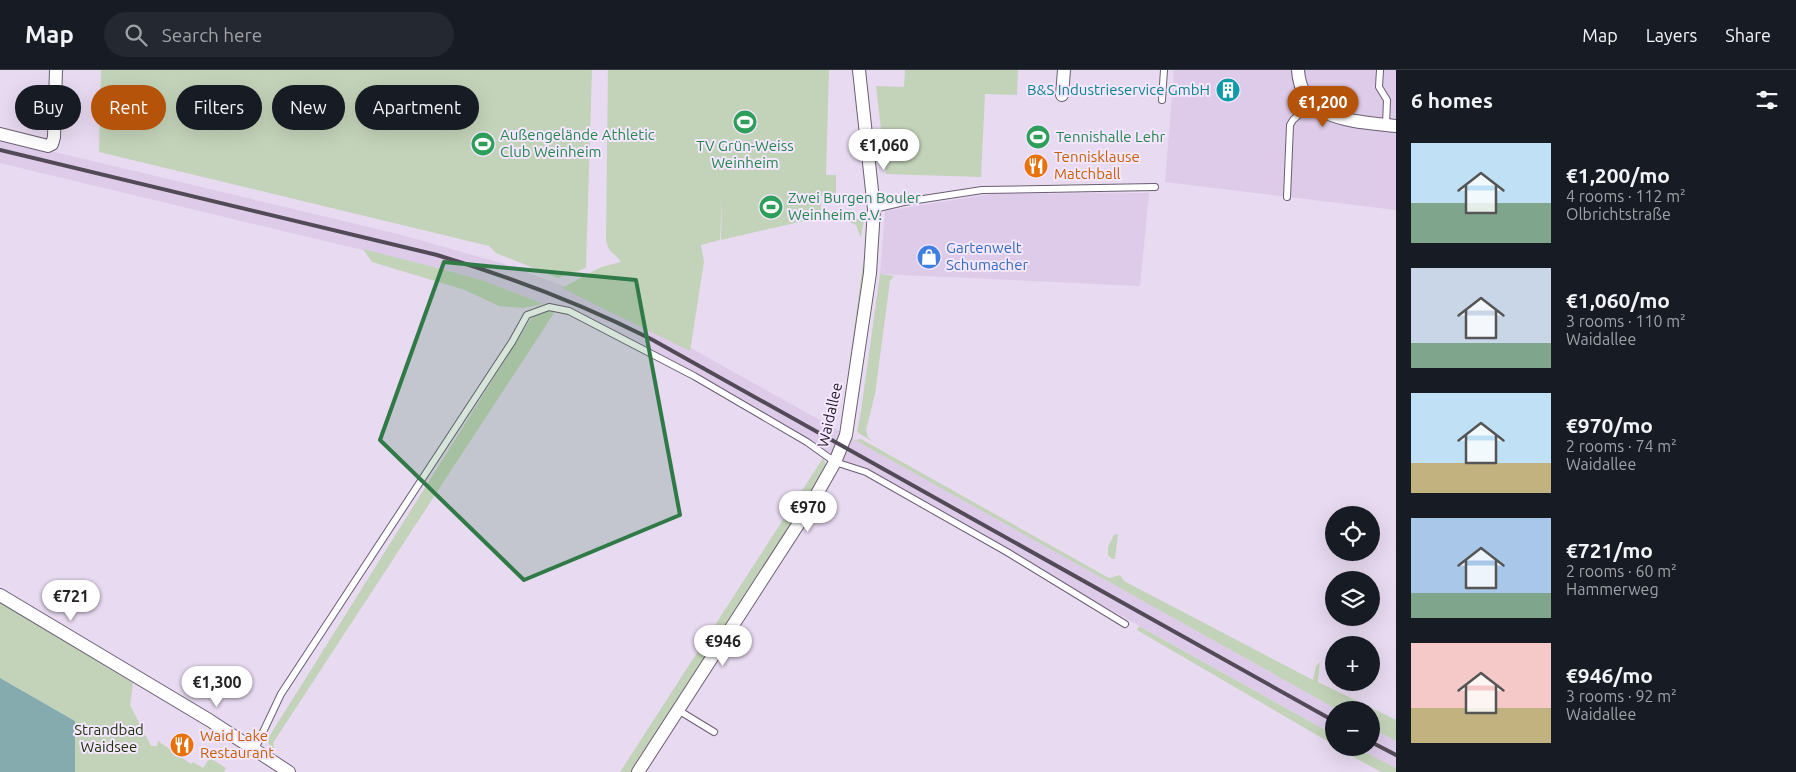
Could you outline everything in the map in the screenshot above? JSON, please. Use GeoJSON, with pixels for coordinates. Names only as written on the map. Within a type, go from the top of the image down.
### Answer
{"type":"FeatureCollection","features":[{"type":"Feature","properties":{"kind":"street"},"geometry":{"type":"LineString","coordinates":[[0,134],[48,146],[52,144],[54,137],[56,70]]}},
{"type":"Feature","properties":{"kind":"street","name":"Waidallee"},"geometry":{"type":"LineString","coordinates":[[638,772],[810,506],[836,462],[846,435],[870,273],[874,209],[859,70]]}},
{"type":"Feature","properties":{"kind":"street"},"geometry":{"type":"LineString","coordinates":[[1062,95],[1064,70]]}},
{"type":"Feature","properties":{"kind":"street"},"geometry":{"type":"LineString","coordinates":[[1298,70],[1298,80],[1303,92],[1312,103],[1329,115],[1391,125]]}},
{"type":"Feature","properties":{"kind":"street"},"geometry":{"type":"LineString","coordinates":[[0,595],[256,749],[289,772]]}},
{"type":"Feature","properties":{"kind":"lane"},"geometry":{"type":"LineString","coordinates":[[1162,100],[1164,70]]}},
{"type":"Feature","properties":{"kind":"lane"},"geometry":{"type":"LineString","coordinates":[[1380,70],[1379,87],[1388,100],[1391,125]]}},
{"type":"Feature","properties":{"kind":"lane"},"geometry":{"type":"LineString","coordinates":[[1286,197],[1290,125],[1312,103]]}},
{"type":"Feature","properties":{"kind":"lane"},"geometry":{"type":"LineString","coordinates":[[874,209],[904,202],[982,190],[1155,187]]}},
{"type":"Feature","properties":{"kind":"lane"},"geometry":{"type":"LineString","coordinates":[[256,749],[281,694],[512,342],[527,315],[536,310],[549,307],[569,311],[694,376],[808,442],[836,462],[866,472],[1007,552],[1125,624]]}},
{"type":"Feature","properties":{"kind":"lane"},"geometry":{"type":"LineString","coordinates":[[678,710],[714,732]]}},
{"type":"Feature","properties":{"kind":"highlighted area"},"geometry":{"type":"Polygon","coordinates":[[[444,262],[636,280],[680,515],[524,580],[380,440],[444,262]]]}},
{"type":"Feature","properties":{"kind":"shaded area"},"geometry":{"type":"Polygon","coordinates":[[[1174,70],[1396,70],[1396,210],[1165,182],[1174,70]]]}},
{"type":"Feature","properties":{"kind":"shaded area"},"geometry":{"type":"Polygon","coordinates":[[[0,139],[398,234],[501,263],[566,287],[673,338],[1325,703],[1325,730],[653,353],[602,328],[484,281],[442,269],[0,163],[0,139]]]}},
{"type":"Feature","properties":{"kind":"shaded area"},"geometry":{"type":"Polygon","coordinates":[[[1149,193],[1140,286],[880,274],[885,211],[991,194],[1149,193]]]}},
{"type":"Feature","properties":{"kind":"shaded area"},"geometry":{"type":"Polygon","coordinates":[[[0,678],[75,721],[75,772],[0,772],[0,678]]]}},
{"type":"Feature","properties":{"kind":"shaded area"},"geometry":{"type":"Polygon","coordinates":[[[1380,733],[1396,741],[1396,768],[1373,756],[1380,756],[1380,733]]]}},
{"type":"Feature","properties":{"kind":"green space","name":"Außengelände Athletic Club Weinheim"},"geometry":{"type":"Polygon","coordinates":[[[101,70],[592,70],[586,268],[558,278],[496,253],[489,246],[99,152],[100,130],[166,130],[166,85],[101,85],[101,70]]]}},
{"type":"Feature","properties":{"kind":"green space"},"geometry":{"type":"Polygon","coordinates":[[[608,70],[829,70],[826,175],[836,175],[836,196],[787,195],[821,196],[821,217],[721,240],[722,194],[720,240],[701,245],[704,262],[690,351],[562,288],[601,267],[621,262],[610,251],[606,240],[608,70]]]}},
{"type":"Feature","properties":{"kind":"green space"},"geometry":{"type":"Polygon","coordinates":[[[905,70],[1018,70],[1017,95],[985,94],[981,177],[886,174],[876,86],[904,87],[905,70]]]}},
{"type":"Feature","properties":{"kind":"green space"},"geometry":{"type":"Polygon","coordinates":[[[854,219],[864,219],[861,238],[856,225],[849,222],[854,219]]]}},
{"type":"Feature","properties":{"kind":"green space"},"geometry":{"type":"Polygon","coordinates":[[[867,234],[869,235],[845,417],[842,418],[867,234]]]}},
{"type":"Feature","properties":{"kind":"green space"},"geometry":{"type":"Polygon","coordinates":[[[363,249],[484,281],[544,304],[523,308],[499,306],[465,290],[372,262],[363,249]]]}},
{"type":"Feature","properties":{"kind":"green space"},"geometry":{"type":"Polygon","coordinates":[[[880,274],[894,276],[890,281],[875,394],[866,430],[868,437],[872,441],[901,459],[857,432],[880,274]]]}},
{"type":"Feature","properties":{"kind":"green space"},"geometry":{"type":"Polygon","coordinates":[[[548,310],[554,310],[554,313],[273,743],[275,750],[270,747],[267,740],[530,320],[548,310]]]}},
{"type":"Feature","properties":{"kind":"green space"},"geometry":{"type":"Polygon","coordinates":[[[861,439],[1109,578],[1120,575],[1124,581],[1313,680],[1316,666],[1320,662],[1318,682],[1325,685],[1325,691],[1336,691],[1357,701],[1325,701],[1325,703],[855,440],[861,439]]]}},
{"type":"Feature","properties":{"kind":"green space"},"geometry":{"type":"Polygon","coordinates":[[[823,458],[828,468],[633,772],[620,772],[823,458]]]}},
{"type":"Feature","properties":{"kind":"green space"},"geometry":{"type":"Polygon","coordinates":[[[1118,534],[1115,559],[1112,559],[1108,555],[1108,547],[1114,535],[1118,534]]]}},
{"type":"Feature","properties":{"kind":"green space","name":"Strandbad Waidsee"},"geometry":{"type":"Polygon","coordinates":[[[0,602],[133,683],[130,705],[151,746],[157,746],[158,741],[191,764],[193,762],[203,768],[210,758],[226,768],[224,771],[226,772],[75,772],[75,721],[0,678],[0,602]]]}},
{"type":"Feature","properties":{"kind":"green space"},"geometry":{"type":"Polygon","coordinates":[[[1139,626],[1325,730],[1325,740],[1137,630],[1139,626]]]}},
{"type":"Feature","properties":{"kind":"green space"},"geometry":{"type":"Polygon","coordinates":[[[1380,712],[1396,720],[1396,741],[1380,733],[1380,712]]]}},
{"type":"Feature","properties":{"kind":"green space"},"geometry":{"type":"Polygon","coordinates":[[[1352,756],[1373,756],[1396,768],[1396,772],[1381,772],[1352,756]]]}},
{"type":"Feature","properties":{"kind":"railway"},"geometry":{"type":"LineString","coordinates":[[0,150],[437,255],[492,272],[572,303],[651,339],[1325,716]]}},
{"type":"Feature","properties":{"kind":"railway"},"geometry":{"type":"LineString","coordinates":[[1380,747],[1396,755]]}},
{"type":"Feature","properties":{"kind":"place","name":"B&S Industrieservice GmbH"},"geometry":{"type":"Point","coordinates":[1228,90]}},
{"type":"Feature","properties":{"kind":"place","name":"TV Grün-Weiss Weinheim"},"geometry":{"type":"Point","coordinates":[745,122]}},
{"type":"Feature","properties":{"kind":"place","name":"Tennishalle Lehr"},"geometry":{"type":"Point","coordinates":[1038,137]}},
{"type":"Feature","properties":{"kind":"place","name":"Außengelände Athletic Club Weinheim"},"geometry":{"type":"Point","coordinates":[483,144]}},
{"type":"Feature","properties":{"kind":"place","name":"Tennisklause Matchball"},"geometry":{"type":"Point","coordinates":[1036,166]}},
{"type":"Feature","properties":{"kind":"place","name":"Zwei Burgen Bouler Weinheim e.V."},"geometry":{"type":"Point","coordinates":[771,207]}},
{"type":"Feature","properties":{"kind":"place","name":"Gartenwelt Schumacher"},"geometry":{"type":"Point","coordinates":[929,257]}},
{"type":"Feature","properties":{"kind":"place","name":"Waid Lake Restaurant"},"geometry":{"type":"Point","coordinates":[182,745]}}]}
